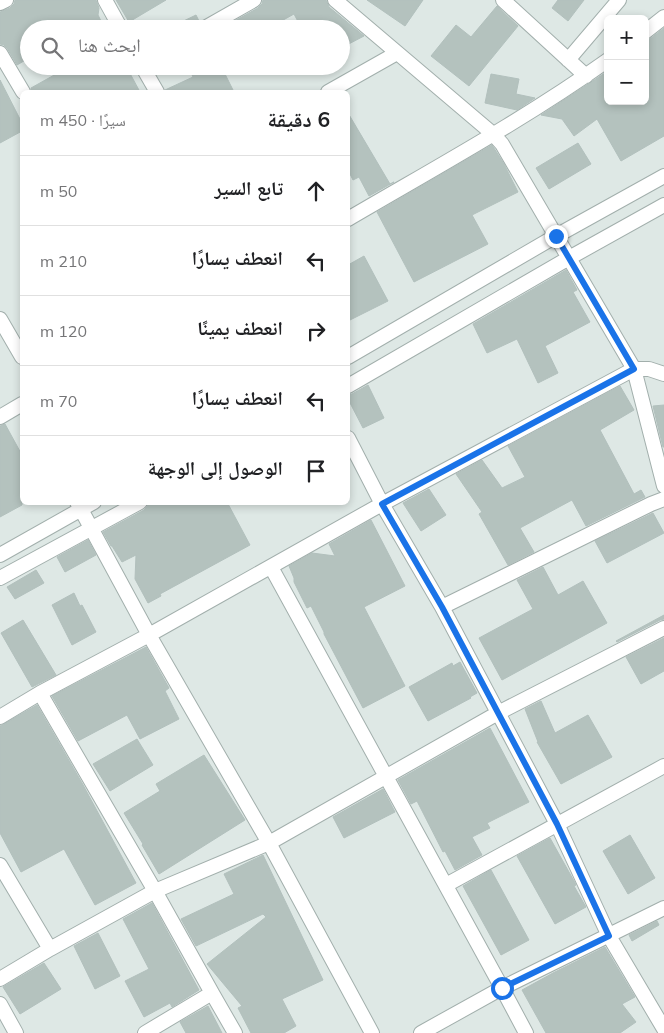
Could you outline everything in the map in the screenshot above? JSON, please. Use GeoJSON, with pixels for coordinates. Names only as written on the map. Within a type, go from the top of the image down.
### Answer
{"type":"FeatureCollection","features":[{"type":"Feature","properties":{"kind":"street"},"geometry":{"type":"LineString","coordinates":[[0,3],[6,0]]}},
{"type":"Feature","properties":{"kind":"street"},"geometry":{"type":"LineString","coordinates":[[106,0],[117,20]]}},
{"type":"Feature","properties":{"kind":"street"},"geometry":{"type":"LineString","coordinates":[[219,20],[254,0]]}},
{"type":"Feature","properties":{"kind":"street"},"geometry":{"type":"LineString","coordinates":[[503,0],[586,76]]}},
{"type":"Feature","properties":{"kind":"street"},"geometry":{"type":"LineString","coordinates":[[568,60],[619,0]]}},
{"type":"Feature","properties":{"kind":"street"},"geometry":{"type":"LineString","coordinates":[[344,3],[397,53],[494,134],[502,144],[634,369],[664,486]]}},
{"type":"Feature","properties":{"kind":"street"},"geometry":{"type":"LineString","coordinates":[[649,29],[664,17]]}},
{"type":"Feature","properties":{"kind":"street"},"geometry":{"type":"LineString","coordinates":[[0,53],[22,90]]}},
{"type":"Feature","properties":{"kind":"street"},"geometry":{"type":"LineString","coordinates":[[332,90],[397,53]]}},
{"type":"Feature","properties":{"kind":"street"},"geometry":{"type":"LineString","coordinates":[[350,218],[494,134],[604,63]]}},
{"type":"Feature","properties":{"kind":"street"},"geometry":{"type":"LineString","coordinates":[[147,75],[156,90]]}},
{"type":"Feature","properties":{"kind":"street"},"geometry":{"type":"LineString","coordinates":[[350,357],[556,236],[664,176]]}},
{"type":"Feature","properties":{"kind":"street"},"geometry":{"type":"LineString","coordinates":[[350,385],[569,258],[664,206]]}},
{"type":"Feature","properties":{"kind":"street"},"geometry":{"type":"LineString","coordinates":[[0,319],[20,354]]}},
{"type":"Feature","properties":{"kind":"street"},"geometry":{"type":"LineString","coordinates":[[0,717],[382,504],[634,369],[649,369],[664,374]]}},
{"type":"Feature","properties":{"kind":"street"},"geometry":{"type":"LineString","coordinates":[[0,416],[20,407]]}},
{"type":"Feature","properties":{"kind":"street"},"geometry":{"type":"LineString","coordinates":[[350,442],[382,504],[442,607],[557,824],[609,936],[664,1030]]}},
{"type":"Feature","properties":{"kind":"street"},"geometry":{"type":"LineString","coordinates":[[442,607],[664,499]]}},
{"type":"Feature","properties":{"kind":"street"},"geometry":{"type":"LineString","coordinates":[[0,578],[135,505]]}},
{"type":"Feature","properties":{"kind":"street"},"geometry":{"type":"LineString","coordinates":[[0,554],[79,506],[149,635],[269,843],[372,1033]]}},
{"type":"Feature","properties":{"kind":"street"},"geometry":{"type":"LineString","coordinates":[[270,567],[526,1033]]}},
{"type":"Feature","properties":{"kind":"street"},"geometry":{"type":"LineString","coordinates":[[0,979],[155,891],[269,843],[498,713],[664,628]]}},
{"type":"Feature","properties":{"kind":"street"},"geometry":{"type":"LineString","coordinates":[[40,693],[235,1033]]}},
{"type":"Feature","properties":{"kind":"street"},"geometry":{"type":"LineString","coordinates":[[446,885],[664,766]]}},
{"type":"Feature","properties":{"kind":"street"},"geometry":{"type":"LineString","coordinates":[[0,865],[50,949]]}},
{"type":"Feature","properties":{"kind":"street"},"geometry":{"type":"LineString","coordinates":[[421,1033],[502,988],[664,908]]}},
{"type":"Feature","properties":{"kind":"street"},"geometry":{"type":"LineString","coordinates":[[146,1033],[212,993]]}},
{"type":"Feature","properties":{"kind":"street"},"geometry":{"type":"LineString","coordinates":[[0,1004],[16,1033]]}},
{"type":"Feature","properties":{"kind":"building"},"geometry":{"type":"Polygon","coordinates":[[[15,0],[96,0],[100,20],[20,20],[20,63],[17,65],[7,48],[0,44],[0,12],[14,4],[15,0]]]}},
{"type":"Feature","properties":{"kind":"building"},"geometry":{"type":"Polygon","coordinates":[[[116,0],[166,0],[132,20],[128,20],[116,0]]]}},
{"type":"Feature","properties":{"kind":"building"},"geometry":{"type":"Polygon","coordinates":[[[263,0],[326,0],[329,7],[345,20],[297,20],[294,14],[283,20],[236,20],[262,4],[263,0]]]}},
{"type":"Feature","properties":{"kind":"building"},"geometry":{"type":"Polygon","coordinates":[[[367,0],[423,0],[405,26],[367,0]]]}},
{"type":"Feature","properties":{"kind":"building"},"geometry":{"type":"Polygon","coordinates":[[[558,0],[584,0],[568,21],[552,8],[558,0]]]}},
{"type":"Feature","properties":{"kind":"building"},"geometry":{"type":"Polygon","coordinates":[[[497,6],[518,26],[469,86],[431,56],[456,25],[471,37],[497,6]]]}},
{"type":"Feature","properties":{"kind":"building"},"geometry":{"type":"Polygon","coordinates":[[[196,15],[198,20],[186,20],[196,15]]]}},
{"type":"Feature","properties":{"kind":"building"},"geometry":{"type":"Polygon","coordinates":[[[350,24],[364,36],[350,43],[350,24]]]}},
{"type":"Feature","properties":{"kind":"building"},"geometry":{"type":"Polygon","coordinates":[[[664,28],[664,136],[621,161],[597,119],[574,136],[562,119],[541,115],[604,74],[604,105],[649,105],[650,39],[664,28]]]}},
{"type":"Feature","properties":{"kind":"building"},"geometry":{"type":"Polygon","coordinates":[[[491,74],[519,79],[516,94],[535,98],[517,110],[485,103],[491,74]]]}},
{"type":"Feature","properties":{"kind":"building"},"geometry":{"type":"Polygon","coordinates":[[[54,75],[131,75],[139,90],[32,90],[31,88],[54,75]]]}},
{"type":"Feature","properties":{"kind":"building"},"geometry":{"type":"Polygon","coordinates":[[[192,75],[226,75],[233,90],[165,90],[193,77],[192,75]]]}},
{"type":"Feature","properties":{"kind":"building"},"geometry":{"type":"Polygon","coordinates":[[[0,80],[20,119],[20,132],[0,143],[0,80]]]}},
{"type":"Feature","properties":{"kind":"building"},"geometry":{"type":"Polygon","coordinates":[[[350,116],[390,184],[394,182],[369,196],[359,177],[353,180],[350,174],[350,116]]]}},
{"type":"Feature","properties":{"kind":"building"},"geometry":{"type":"Polygon","coordinates":[[[578,143],[591,164],[549,189],[536,168],[578,143]]]}},
{"type":"Feature","properties":{"kind":"building"},"geometry":{"type":"Polygon","coordinates":[[[492,145],[518,192],[472,215],[488,244],[414,282],[377,212],[492,145]]]}},
{"type":"Feature","properties":{"kind":"building"},"geometry":{"type":"Polygon","coordinates":[[[364,256],[388,301],[350,320],[350,264],[364,256]]]}},
{"type":"Feature","properties":{"kind":"building"},"geometry":{"type":"Polygon","coordinates":[[[566,270],[577,290],[573,292],[590,322],[545,346],[558,373],[538,383],[517,339],[487,353],[473,324],[566,270]]]}},
{"type":"Feature","properties":{"kind":"building"},"geometry":{"type":"Polygon","coordinates":[[[368,385],[384,418],[363,428],[350,403],[350,394],[368,385]]]}},
{"type":"Feature","properties":{"kind":"building"},"geometry":{"type":"Polygon","coordinates":[[[620,386],[634,410],[600,430],[634,494],[641,490],[645,497],[586,526],[572,500],[520,528],[534,552],[508,565],[479,514],[482,512],[456,474],[482,460],[502,488],[525,477],[508,446],[620,386]]]}},
{"type":"Feature","properties":{"kind":"building"},"geometry":{"type":"Polygon","coordinates":[[[664,405],[664,447],[663,447],[653,406],[664,405]]]}},
{"type":"Feature","properties":{"kind":"building"},"geometry":{"type":"Polygon","coordinates":[[[5,424],[20,451],[20,505],[22,505],[0,517],[0,426],[5,424]]]}},
{"type":"Feature","properties":{"kind":"building"},"geometry":{"type":"Polygon","coordinates":[[[429,489],[446,515],[421,531],[403,503],[429,489]]]}},
{"type":"Feature","properties":{"kind":"building"},"geometry":{"type":"Polygon","coordinates":[[[148,505],[229,505],[250,545],[160,594],[161,596],[148,603],[135,579],[136,555],[122,562],[103,532],[148,505]]]}},
{"type":"Feature","properties":{"kind":"building"},"geometry":{"type":"Polygon","coordinates":[[[653,513],[664,533],[607,563],[595,541],[653,513]]]}},
{"type":"Feature","properties":{"kind":"building"},"geometry":{"type":"Polygon","coordinates":[[[371,520],[405,586],[364,607],[405,686],[363,708],[311,606],[307,608],[294,582],[289,566],[312,553],[335,556],[329,544],[371,520]]]}},
{"type":"Feature","properties":{"kind":"building"},"geometry":{"type":"Polygon","coordinates":[[[88,540],[96,555],[65,572],[57,557],[88,540]]]}},
{"type":"Feature","properties":{"kind":"building"},"geometry":{"type":"Polygon","coordinates":[[[543,567],[558,595],[583,581],[607,623],[502,680],[479,638],[533,609],[517,580],[543,567]]]}},
{"type":"Feature","properties":{"kind":"building"},"geometry":{"type":"Polygon","coordinates":[[[36,570],[44,583],[15,599],[7,587],[36,570]]]}},
{"type":"Feature","properties":{"kind":"building"},"geometry":{"type":"Polygon","coordinates":[[[74,593],[96,632],[72,645],[52,605],[74,593]]]}},
{"type":"Feature","properties":{"kind":"building"},"geometry":{"type":"Polygon","coordinates":[[[664,615],[664,619],[616,641],[664,615]]]}},
{"type":"Feature","properties":{"kind":"building"},"geometry":{"type":"Polygon","coordinates":[[[23,620],[56,675],[32,687],[1,633],[23,620]]]}},
{"type":"Feature","properties":{"kind":"building"},"geometry":{"type":"Polygon","coordinates":[[[664,638],[664,671],[641,684],[626,657],[664,638]]]}},
{"type":"Feature","properties":{"kind":"building"},"geometry":{"type":"Polygon","coordinates":[[[146,647],[169,688],[165,691],[179,719],[140,739],[127,715],[78,741],[52,696],[146,647]]]}},
{"type":"Feature","properties":{"kind":"building"},"geometry":{"type":"Polygon","coordinates":[[[460,662],[477,693],[428,721],[409,687],[452,663],[453,666],[460,662]]]}},
{"type":"Feature","properties":{"kind":"building"},"geometry":{"type":"Polygon","coordinates":[[[541,701],[555,733],[588,715],[612,757],[561,784],[537,742],[525,709],[541,701]]]}},
{"type":"Feature","properties":{"kind":"building"},"geometry":{"type":"Polygon","coordinates":[[[37,705],[136,883],[95,905],[64,849],[21,872],[0,833],[0,726],[37,705]]]}},
{"type":"Feature","properties":{"kind":"building"},"geometry":{"type":"Polygon","coordinates":[[[490,728],[529,802],[487,823],[490,828],[472,837],[482,855],[455,870],[445,851],[443,852],[417,801],[411,804],[398,780],[490,728]]]}},
{"type":"Feature","properties":{"kind":"building"},"geometry":{"type":"Polygon","coordinates":[[[137,739],[153,765],[110,791],[93,764],[137,739]]]}},
{"type":"Feature","properties":{"kind":"building"},"geometry":{"type":"Polygon","coordinates":[[[204,755],[245,820],[159,874],[124,813],[160,791],[156,784],[204,755]]]}},
{"type":"Feature","properties":{"kind":"building"},"geometry":{"type":"Polygon","coordinates":[[[383,789],[395,812],[344,838],[333,817],[383,789]]]}},
{"type":"Feature","properties":{"kind":"building"},"geometry":{"type":"Polygon","coordinates":[[[630,835],[655,878],[628,894],[603,851],[630,835]]]}},
{"type":"Feature","properties":{"kind":"building"},"geometry":{"type":"Polygon","coordinates":[[[550,838],[586,907],[555,924],[517,856],[550,838]]]}},
{"type":"Feature","properties":{"kind":"building"},"geometry":{"type":"Polygon","coordinates":[[[263,855],[323,980],[282,999],[296,1026],[284,1033],[251,1033],[238,1008],[242,1006],[207,964],[266,917],[263,914],[196,946],[181,919],[234,894],[224,874],[263,855]]]}},
{"type":"Feature","properties":{"kind":"building"},"geometry":{"type":"Polygon","coordinates":[[[491,870],[529,940],[501,955],[463,886],[491,870]]]}},
{"type":"Feature","properties":{"kind":"building"},"geometry":{"type":"Polygon","coordinates":[[[152,903],[199,990],[172,1007],[170,1003],[144,1017],[125,981],[149,969],[123,919],[152,903]]]}},
{"type":"Feature","properties":{"kind":"building"},"geometry":{"type":"Polygon","coordinates":[[[657,921],[659,925],[632,941],[629,935],[657,921]]]}},
{"type":"Feature","properties":{"kind":"building"},"geometry":{"type":"Polygon","coordinates":[[[98,933],[120,976],[95,989],[74,946],[98,933]]]}},
{"type":"Feature","properties":{"kind":"building"},"geometry":{"type":"Polygon","coordinates":[[[605,947],[635,997],[622,1004],[636,1022],[620,1033],[546,1033],[522,990],[605,947]]]}},
{"type":"Feature","properties":{"kind":"building"},"geometry":{"type":"Polygon","coordinates":[[[44,963],[61,989],[20,1014],[3,987],[44,963]]]}},
{"type":"Feature","properties":{"kind":"building"},"geometry":{"type":"Polygon","coordinates":[[[208,1006],[222,1033],[186,1033],[180,1022],[208,1006]]]}},
{"type":"Feature","properties":{"kind":"route"},"geometry":{"type":"LineString","coordinates":[[502,988],[609,936],[557,824],[442,607],[382,504],[634,369],[556,236]]}}]}
